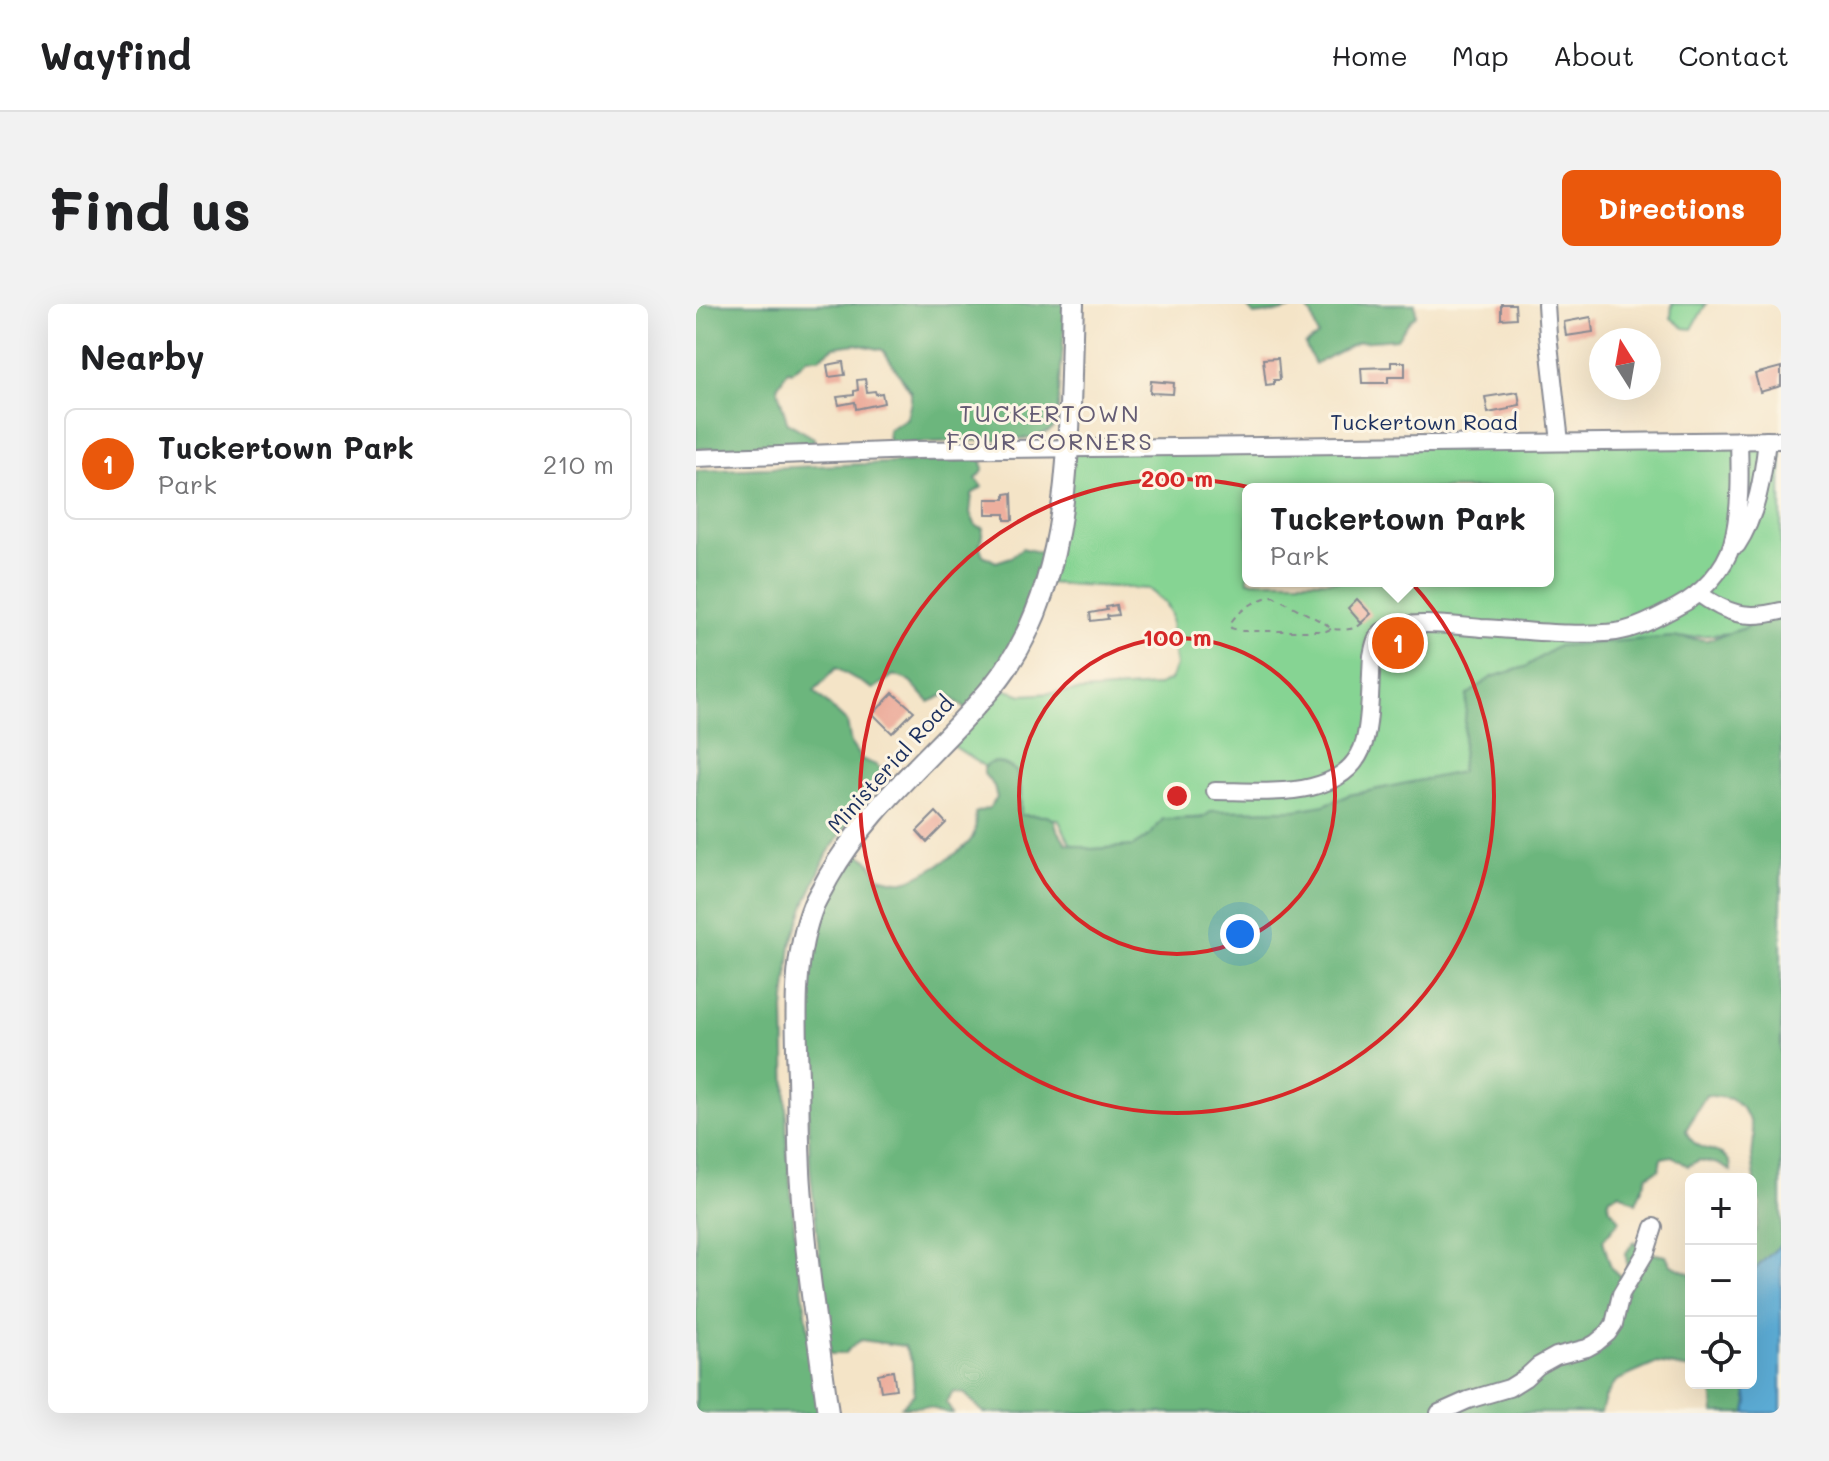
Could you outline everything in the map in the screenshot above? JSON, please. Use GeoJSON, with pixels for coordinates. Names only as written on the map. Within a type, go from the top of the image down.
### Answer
{"type":"FeatureCollection","features":[{"type":"Feature","properties":{"kind":"main road","name":"Ministerial Road"},"geometry":{"type":"LineString","coordinates":[[828,1413],[801,1186],[796,1014],[798,977],[810,917],[818,896],[848,844],[994,686],[1024,638],[1043,593],[1060,527],[1067,450],[1073,304]]}},
{"type":"Feature","properties":{"kind":"street"},"geometry":{"type":"LineString","coordinates":[[1546,304],[1560,442]]}},
{"type":"Feature","properties":{"kind":"street"},"geometry":{"type":"LineString","coordinates":[[1215,791],[1290,791],[1336,779],[1350,767],[1359,755],[1366,733],[1374,647],[1378,635],[1387,629],[1443,625],[1617,632],[1689,601],[1724,563],[1729,551],[1738,511],[1739,440]]}},
{"type":"Feature","properties":{"kind":"street","name":"Tuckertown Road"},"geometry":{"type":"LineString","coordinates":[[696,458],[915,450],[1774,440]]}},
{"type":"Feature","properties":{"kind":"street"},"geometry":{"type":"LineString","coordinates":[[1729,551],[1739,544],[1755,505],[1774,440]]}},
{"type":"Feature","properties":{"kind":"street"},"geometry":{"type":"LineString","coordinates":[[1698,593],[1716,606],[1742,615],[1758,616],[1781,611]]}},
{"type":"Feature","properties":{"kind":"street"},"geometry":{"type":"LineString","coordinates":[[1439,1413],[1468,1400],[1509,1388],[1538,1366],[1556,1356],[1596,1343],[1608,1333],[1614,1324],[1621,1294],[1646,1252],[1654,1227]]}},
{"type":"Feature","properties":{"kind":"path"},"geometry":{"type":"LineString","coordinates":[[1331,629],[1273,596],[1264,597],[1244,610],[1230,624],[1235,631],[1326,631],[1359,627],[1367,619]]}},
{"type":"Feature","properties":{"kind":"green space"},"geometry":{"type":"Polygon","coordinates":[[[696,304],[1066,304],[1057,422],[1050,431],[1032,438],[889,444],[888,430],[907,418],[911,392],[883,350],[856,344],[834,347],[819,358],[808,358],[791,372],[788,370],[777,387],[787,422],[814,438],[814,443],[696,449],[696,304]]]}},
{"type":"Feature","properties":{"kind":"green space"},"geometry":{"type":"Polygon","coordinates":[[[1249,304],[1415,304],[1416,315],[1397,339],[1358,342],[1315,364],[1305,345],[1318,336],[1305,305],[1254,315],[1248,308],[1249,304]]]}},
{"type":"Feature","properties":{"kind":"green space"},"geometry":{"type":"Polygon","coordinates":[[[1672,304],[1706,304],[1692,329],[1684,328],[1671,318],[1672,304]]]}},
{"type":"Feature","properties":{"kind":"green space"},"geometry":{"type":"Polygon","coordinates":[[[1781,438],[1781,628],[1559,650],[1463,774],[1301,811],[1222,814],[1164,821],[1146,842],[1124,850],[1073,849],[1058,819],[1020,818],[1008,770],[984,766],[943,739],[993,686],[1023,695],[1156,686],[1170,680],[1176,666],[1171,614],[1165,603],[1149,589],[1047,583],[1067,448],[1781,438]]]}},
{"type":"Feature","properties":{"kind":"green space"},"geometry":{"type":"Polygon","coordinates":[[[982,459],[983,471],[976,479],[982,487],[972,494],[970,513],[976,526],[983,528],[980,547],[983,555],[996,562],[1011,557],[1022,548],[1052,555],[1027,632],[967,710],[947,694],[929,702],[910,681],[894,675],[873,689],[836,668],[814,691],[847,722],[851,744],[861,759],[876,765],[888,776],[855,814],[827,854],[791,945],[784,1009],[787,1149],[796,1243],[820,1413],[696,1413],[696,471],[982,459]]]}},
{"type":"Feature","properties":{"kind":"green space"},"geometry":{"type":"Polygon","coordinates":[[[1781,616],[1781,1244],[1757,1268],[1757,1227],[1761,1205],[1752,1157],[1754,1137],[1750,1121],[1731,1099],[1706,1095],[1686,1130],[1690,1139],[1697,1144],[1726,1157],[1731,1171],[1699,1160],[1688,1166],[1672,1156],[1661,1158],[1659,1169],[1647,1176],[1636,1203],[1620,1193],[1610,1197],[1610,1209],[1620,1220],[1603,1240],[1611,1268],[1621,1277],[1628,1274],[1626,1253],[1634,1241],[1644,1252],[1666,1256],[1671,1265],[1685,1271],[1685,1368],[1657,1363],[1616,1381],[1605,1398],[1601,1413],[984,1413],[964,1393],[953,1392],[946,1402],[953,1413],[928,1406],[901,1407],[914,1394],[912,1362],[904,1346],[861,1340],[845,1354],[830,1354],[810,1167],[806,1058],[807,951],[814,922],[852,849],[869,861],[879,877],[894,881],[911,879],[941,863],[968,843],[974,832],[975,813],[989,808],[997,798],[994,786],[984,774],[984,768],[995,762],[1016,771],[1021,789],[1021,815],[1047,816],[1055,820],[1066,843],[1091,849],[1133,846],[1150,835],[1163,819],[1202,818],[1212,811],[1296,810],[1324,805],[1349,795],[1461,772],[1467,695],[1492,677],[1525,667],[1558,646],[1673,637],[1707,640],[1745,628],[1756,619],[1781,616]]]}},
{"type":"Feature","properties":{"kind":"green space"},"geometry":{"type":"Polygon","coordinates":[[[1712,1389],[1746,1389],[1746,1413],[1714,1413],[1712,1389]]]}},
{"type":"Feature","properties":{"kind":"water"},"geometry":{"type":"Polygon","coordinates":[[[1781,1244],[1781,1413],[1746,1413],[1746,1389],[1757,1389],[1758,1267],[1781,1244]]]}},
{"type":"Feature","properties":{"kind":"building"},"geometry":{"type":"Polygon","coordinates":[[[1501,304],[1515,304],[1516,318],[1501,319],[1501,304]]]}},
{"type":"Feature","properties":{"kind":"building"},"geometry":{"type":"Polygon","coordinates":[[[1591,317],[1592,328],[1589,328],[1589,333],[1566,336],[1564,322],[1591,317]]]}},
{"type":"Feature","properties":{"kind":"building"},"geometry":{"type":"Polygon","coordinates":[[[1278,358],[1280,380],[1266,385],[1263,359],[1278,358]]]}},
{"type":"Feature","properties":{"kind":"building"},"geometry":{"type":"Polygon","coordinates":[[[843,362],[845,375],[829,377],[827,365],[843,362]]]}},
{"type":"Feature","properties":{"kind":"building"},"geometry":{"type":"Polygon","coordinates":[[[1391,362],[1405,362],[1405,377],[1388,377],[1388,383],[1362,383],[1361,368],[1391,367],[1391,362]]]}},
{"type":"Feature","properties":{"kind":"building"},"geometry":{"type":"Polygon","coordinates":[[[1781,367],[1781,386],[1760,392],[1755,374],[1781,367]]]}},
{"type":"Feature","properties":{"kind":"building"},"geometry":{"type":"Polygon","coordinates":[[[865,379],[867,392],[882,393],[884,403],[856,409],[855,402],[839,405],[837,397],[854,395],[854,391],[858,390],[857,380],[865,379]]]}},
{"type":"Feature","properties":{"kind":"building"},"geometry":{"type":"Polygon","coordinates":[[[1151,381],[1174,383],[1173,394],[1150,393],[1151,381]]]}},
{"type":"Feature","properties":{"kind":"building"},"geometry":{"type":"Polygon","coordinates":[[[1518,392],[1520,405],[1488,413],[1485,397],[1518,392]]]}},
{"type":"Feature","properties":{"kind":"building"},"geometry":{"type":"Polygon","coordinates":[[[1012,493],[1013,520],[1005,520],[1005,514],[986,514],[986,499],[1005,499],[1005,494],[1012,493]]]}},
{"type":"Feature","properties":{"kind":"building"},"geometry":{"type":"Polygon","coordinates":[[[1357,599],[1371,614],[1361,623],[1348,608],[1357,599]]]}},
{"type":"Feature","properties":{"kind":"building"},"geometry":{"type":"Polygon","coordinates":[[[1116,605],[1118,615],[1107,614],[1108,619],[1091,621],[1090,613],[1116,605]]]}},
{"type":"Feature","properties":{"kind":"building"},"geometry":{"type":"Polygon","coordinates":[[[893,693],[914,711],[892,733],[873,714],[893,693]]]}},
{"type":"Feature","properties":{"kind":"building"},"geometry":{"type":"Polygon","coordinates":[[[936,812],[946,823],[927,842],[917,831],[936,812]]]}},
{"type":"Feature","properties":{"kind":"building"},"geometry":{"type":"Polygon","coordinates":[[[893,1371],[896,1389],[881,1391],[878,1374],[893,1371]]]}},
{"type":"Feature","properties":{"kind":"place","name":"Tuckertown Park"},"geometry":{"type":"Point","coordinates":[1398,643]}},
{"type":"Feature","properties":{"kind":"district","name":"TUCKERTOWN FOUR CORNERS"},"geometry":{"type":"Point","coordinates":[1050,426]}}]}
